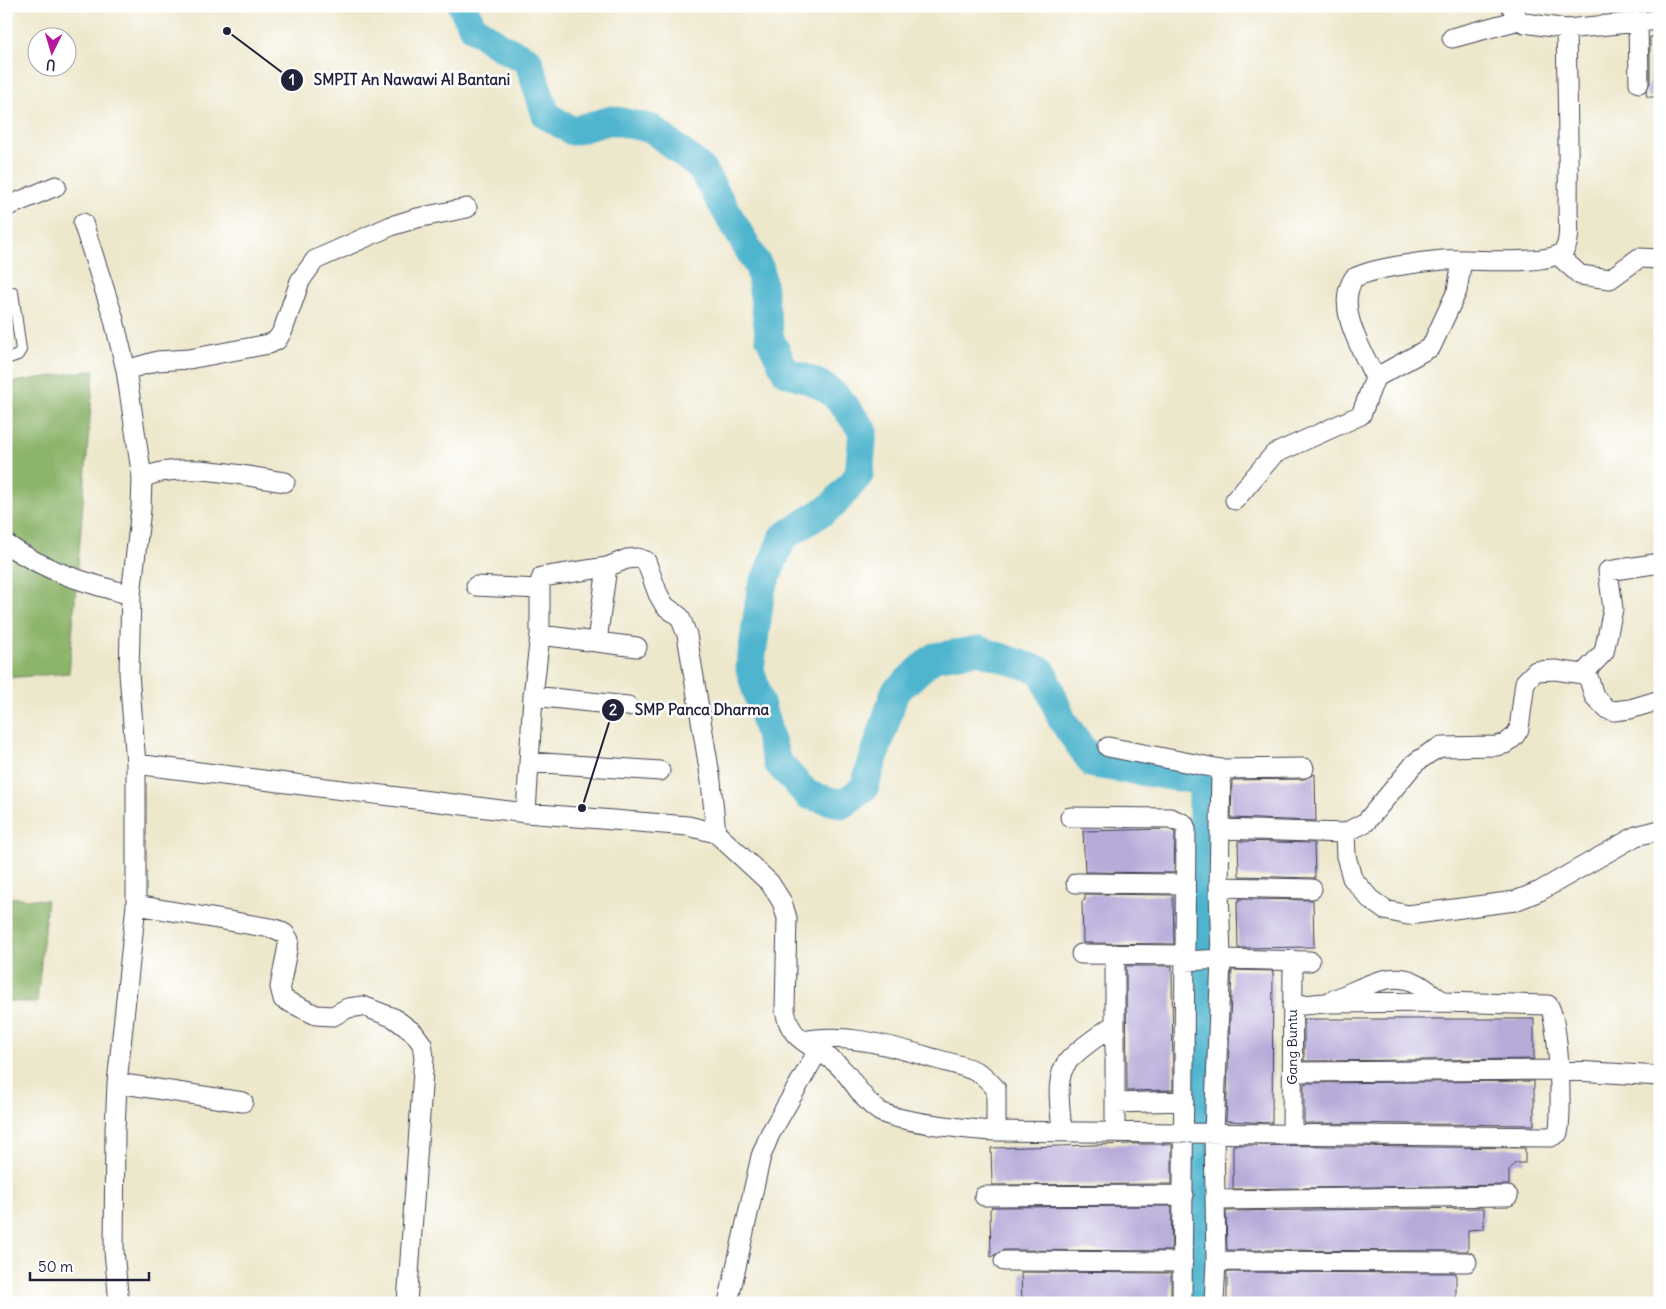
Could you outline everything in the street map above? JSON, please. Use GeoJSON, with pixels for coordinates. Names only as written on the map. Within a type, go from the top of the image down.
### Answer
{"type":"FeatureCollection","features":[{"type":"Feature","properties":{"kind":"street"},"geometry":{"type":"LineString","coordinates":[[1452,38],[1515,13],[1533,25],[1566,29],[1660,20]]}},
{"type":"Feature","properties":{"kind":"street"},"geometry":{"type":"LineString","coordinates":[[1638,21],[1639,83]]}},
{"type":"Feature","properties":{"kind":"street"},"geometry":{"type":"LineString","coordinates":[[1375,378],[1348,313],[1348,290],[1354,278],[1376,271],[1443,260],[1524,261],[1559,256],[1564,250],[1568,240],[1566,29]]}},
{"type":"Feature","properties":{"kind":"street"},"geometry":{"type":"LineString","coordinates":[[7,206],[56,186]]}},
{"type":"Feature","properties":{"kind":"street"},"geometry":{"type":"LineString","coordinates":[[126,370],[156,361],[189,359],[269,344],[277,340],[283,330],[300,281],[315,260],[417,218],[467,208]]}},
{"type":"Feature","properties":{"kind":"street"},"geometry":{"type":"LineString","coordinates":[[83,224],[112,316],[126,370],[142,478],[131,595],[129,673],[136,764],[136,905],[117,1083],[114,1250],[119,1303]]}},
{"type":"Feature","properties":{"kind":"street"},"geometry":{"type":"LineString","coordinates":[[1559,256],[1580,275],[1610,279],[1639,258],[1660,259]]}},
{"type":"Feature","properties":{"kind":"street"},"geometry":{"type":"LineString","coordinates":[[1235,500],[1274,454],[1361,414],[1375,378],[1431,347],[1457,291],[1462,260]]}},
{"type":"Feature","properties":{"kind":"street"},"geometry":{"type":"LineString","coordinates":[[142,478],[154,472],[174,470],[285,482]]}},
{"type":"Feature","properties":{"kind":"street"},"geometry":{"type":"LineString","coordinates":[[6,544],[33,562],[76,580],[131,595]]}},
{"type":"Feature","properties":{"kind":"street"},"geometry":{"type":"LineString","coordinates":[[526,813],[533,696],[540,635],[539,589],[542,577],[607,567],[627,559],[637,558],[646,561],[658,594],[665,606],[680,617],[687,635],[711,780],[716,833]]}},
{"type":"Feature","properties":{"kind":"street"},"geometry":{"type":"LineString","coordinates":[[1583,674],[1604,652],[1613,609],[1608,571],[1660,563]]}},
{"type":"Feature","properties":{"kind":"street"},"geometry":{"type":"LineString","coordinates":[[597,642],[607,567]]}},
{"type":"Feature","properties":{"kind":"street"},"geometry":{"type":"LineString","coordinates":[[476,586],[539,589]]}},
{"type":"Feature","properties":{"kind":"street"},"geometry":{"type":"LineString","coordinates":[[540,635],[637,647]]}},
{"type":"Feature","properties":{"kind":"street"},"geometry":{"type":"LineString","coordinates":[[1220,829],[1344,833],[1366,822],[1415,763],[1431,752],[1441,747],[1496,746],[1505,744],[1514,737],[1519,729],[1525,682],[1536,671],[1555,670],[1583,674],[1589,679],[1594,696],[1607,709],[1620,711],[1660,700]]}},
{"type":"Feature","properties":{"kind":"street"},"geometry":{"type":"LineString","coordinates":[[533,696],[628,706]]}},
{"type":"Feature","properties":{"kind":"street"},"geometry":{"type":"LineString","coordinates":[[1108,746],[1221,769],[1304,768]]}},
{"type":"Feature","properties":{"kind":"street"},"geometry":{"type":"LineString","coordinates":[[530,762],[660,771]]}},
{"type":"Feature","properties":{"kind":"street"},"geometry":{"type":"LineString","coordinates":[[136,764],[526,813],[688,826],[716,833],[770,883],[782,902],[787,918],[787,1022],[792,1032],[844,1071],[879,1111],[892,1116],[969,1130],[996,1131],[1551,1137],[1558,1133],[1560,1127],[1559,1070],[1554,1014],[1548,1005],[1443,1002],[1415,982],[1394,978],[1381,980],[1325,1003],[1292,1006]]}},
{"type":"Feature","properties":{"kind":"street"},"geometry":{"type":"LineString","coordinates":[[1214,1303],[1216,1261],[1214,1132],[1215,959],[1219,887],[1221,769]]}},
{"type":"Feature","properties":{"kind":"street"},"geometry":{"type":"LineString","coordinates":[[1070,817],[1178,820],[1184,824],[1186,829],[1182,1303]]}},
{"type":"Feature","properties":{"kind":"street"},"geometry":{"type":"LineString","coordinates":[[1344,833],[1346,856],[1352,878],[1370,899],[1384,910],[1408,915],[1515,901],[1540,891],[1636,836],[1660,830]]}},
{"type":"Feature","properties":{"kind":"street"},"geometry":{"type":"LineString","coordinates":[[1076,883],[1185,884]]}},
{"type":"Feature","properties":{"kind":"street"},"geometry":{"type":"LineString","coordinates":[[1219,887],[1312,889]]}},
{"type":"Feature","properties":{"kind":"street"},"geometry":{"type":"LineString","coordinates":[[136,905],[280,931],[285,934],[288,940],[280,987],[283,999],[296,1007],[325,1016],[363,1006],[394,1018],[414,1033],[422,1044],[424,1057],[407,1303]]}},
{"type":"Feature","properties":{"kind":"street"},"geometry":{"type":"LineString","coordinates":[[1081,954],[1215,959]]}},
{"type":"Feature","properties":{"kind":"street"},"geometry":{"type":"LineString","coordinates":[[1115,954],[1115,1132]]}},
{"type":"Feature","properties":{"kind":"street","name":"Gang Buntu"},"geometry":{"type":"LineString","coordinates":[[1215,959],[1301,960],[1292,1006],[1292,1133]]}},
{"type":"Feature","properties":{"kind":"street"},"geometry":{"type":"LineString","coordinates":[[1062,1132],[1060,1082],[1068,1060],[1115,1024]]}},
{"type":"Feature","properties":{"kind":"street"},"geometry":{"type":"LineString","coordinates":[[728,1303],[761,1156],[810,1046],[829,1038],[868,1042],[908,1050],[968,1068],[981,1074],[996,1089],[996,1131]]}},
{"type":"Feature","properties":{"kind":"street"},"geometry":{"type":"LineString","coordinates":[[1292,1072],[1559,1070],[1660,1076]]}},
{"type":"Feature","properties":{"kind":"street"},"geometry":{"type":"LineString","coordinates":[[117,1083],[243,1102]]}},
{"type":"Feature","properties":{"kind":"street"},"geometry":{"type":"LineString","coordinates":[[1115,1103],[1184,1101]]}},
{"type":"Feature","properties":{"kind":"street"},"geometry":{"type":"LineString","coordinates":[[984,1196],[1184,1195]]}},
{"type":"Feature","properties":{"kind":"street"},"geometry":{"type":"LineString","coordinates":[[1216,1200],[1508,1196]]}},
{"type":"Feature","properties":{"kind":"street"},"geometry":{"type":"LineString","coordinates":[[1004,1261],[1183,1262]]}},
{"type":"Feature","properties":{"kind":"street"},"geometry":{"type":"LineString","coordinates":[[1216,1261],[1468,1262]]}},
{"type":"Feature","properties":{"kind":"lane"},"geometry":{"type":"LineString","coordinates":[[6,359],[18,354],[21,350],[13,292]]}},
{"type":"Feature","properties":{"kind":"green space"},"geometry":{"type":"Polygon","coordinates":[[[94,370],[69,673],[6,678],[9,562],[6,561],[6,383],[94,370]]]}},
{"type":"Feature","properties":{"kind":"green space"},"geometry":{"type":"Polygon","coordinates":[[[6,897],[47,900],[37,1003],[6,1001],[6,897]]]}},
{"type":"Feature","properties":{"kind":"building"},"geometry":{"type":"Polygon","coordinates":[[[1650,37],[1660,37],[1660,97],[1647,97],[1646,91],[1650,83],[1650,37]]]}},
{"type":"Feature","properties":{"kind":"building"},"geometry":{"type":"Polygon","coordinates":[[[1315,774],[1316,821],[1231,818],[1232,780],[1304,779],[1315,774]]]}},
{"type":"Feature","properties":{"kind":"building"},"geometry":{"type":"Polygon","coordinates":[[[1168,829],[1175,832],[1174,873],[1085,872],[1083,831],[1168,829]]]}},
{"type":"Feature","properties":{"kind":"building"},"geometry":{"type":"Polygon","coordinates":[[[1238,841],[1314,843],[1315,878],[1239,876],[1238,841]]]}},
{"type":"Feature","properties":{"kind":"building"},"geometry":{"type":"Polygon","coordinates":[[[1085,894],[1173,895],[1174,944],[1083,943],[1082,901],[1085,900],[1085,894]]]}},
{"type":"Feature","properties":{"kind":"building"},"geometry":{"type":"Polygon","coordinates":[[[1239,899],[1313,900],[1314,947],[1238,948],[1237,902],[1239,902],[1239,899]]]}},
{"type":"Feature","properties":{"kind":"building"},"geometry":{"type":"Polygon","coordinates":[[[1126,966],[1172,966],[1173,1090],[1127,1091],[1126,966]]]}},
{"type":"Feature","properties":{"kind":"building"},"geometry":{"type":"Polygon","coordinates":[[[1232,970],[1273,971],[1272,1123],[1226,1121],[1232,970]]]}},
{"type":"Feature","properties":{"kind":"building"},"geometry":{"type":"Polygon","coordinates":[[[1304,1019],[1534,1019],[1534,1059],[1304,1061],[1304,1019]]]}},
{"type":"Feature","properties":{"kind":"building"},"geometry":{"type":"Polygon","coordinates":[[[1534,1081],[1534,1125],[1304,1123],[1304,1083],[1534,1081]]]}},
{"type":"Feature","properties":{"kind":"building"},"geometry":{"type":"Polygon","coordinates":[[[1172,1144],[1172,1184],[992,1185],[991,1148],[1172,1144]]]}},
{"type":"Feature","properties":{"kind":"building"},"geometry":{"type":"Polygon","coordinates":[[[1233,1145],[1525,1148],[1525,1163],[1515,1163],[1509,1171],[1509,1185],[1233,1189],[1233,1145]]]}},
{"type":"Feature","properties":{"kind":"building"},"geometry":{"type":"Polygon","coordinates":[[[1172,1206],[1171,1251],[1004,1250],[991,1257],[990,1210],[992,1207],[1172,1206]]]}},
{"type":"Feature","properties":{"kind":"building"},"geometry":{"type":"Polygon","coordinates":[[[1484,1208],[1484,1229],[1468,1230],[1468,1251],[1227,1250],[1226,1211],[1484,1208]]]}},
{"type":"Feature","properties":{"kind":"building"},"geometry":{"type":"Polygon","coordinates":[[[1021,1272],[1171,1273],[1171,1303],[1022,1303],[1021,1272]]]}},
{"type":"Feature","properties":{"kind":"building"},"geometry":{"type":"Polygon","coordinates":[[[1227,1272],[1456,1273],[1456,1303],[1227,1303],[1227,1272]]]}},
{"type":"Feature","properties":{"kind":"waterway"},"geometry":{"type":"LineString","coordinates":[[462,6],[473,27],[501,47],[528,60],[546,115],[572,131],[612,120],[652,129],[701,168],[760,269],[770,339],[786,372],[814,382],[832,392],[863,431],[859,475],[832,506],[783,537],[761,590],[750,669],[777,762],[808,795],[843,804],[864,788],[895,692],[934,657],[979,650],[1042,671],[1062,720],[1093,764],[1203,781],[1200,1303]]}},
{"type":"Feature","properties":{"kind":"place","name":"SMPIT An Nawawi Al Bantani"},"geometry":{"type":"Point","coordinates":[227,31]}},
{"type":"Feature","properties":{"kind":"place","name":"SMP Panca Dharma"},"geometry":{"type":"Point","coordinates":[582,808]}}]}
